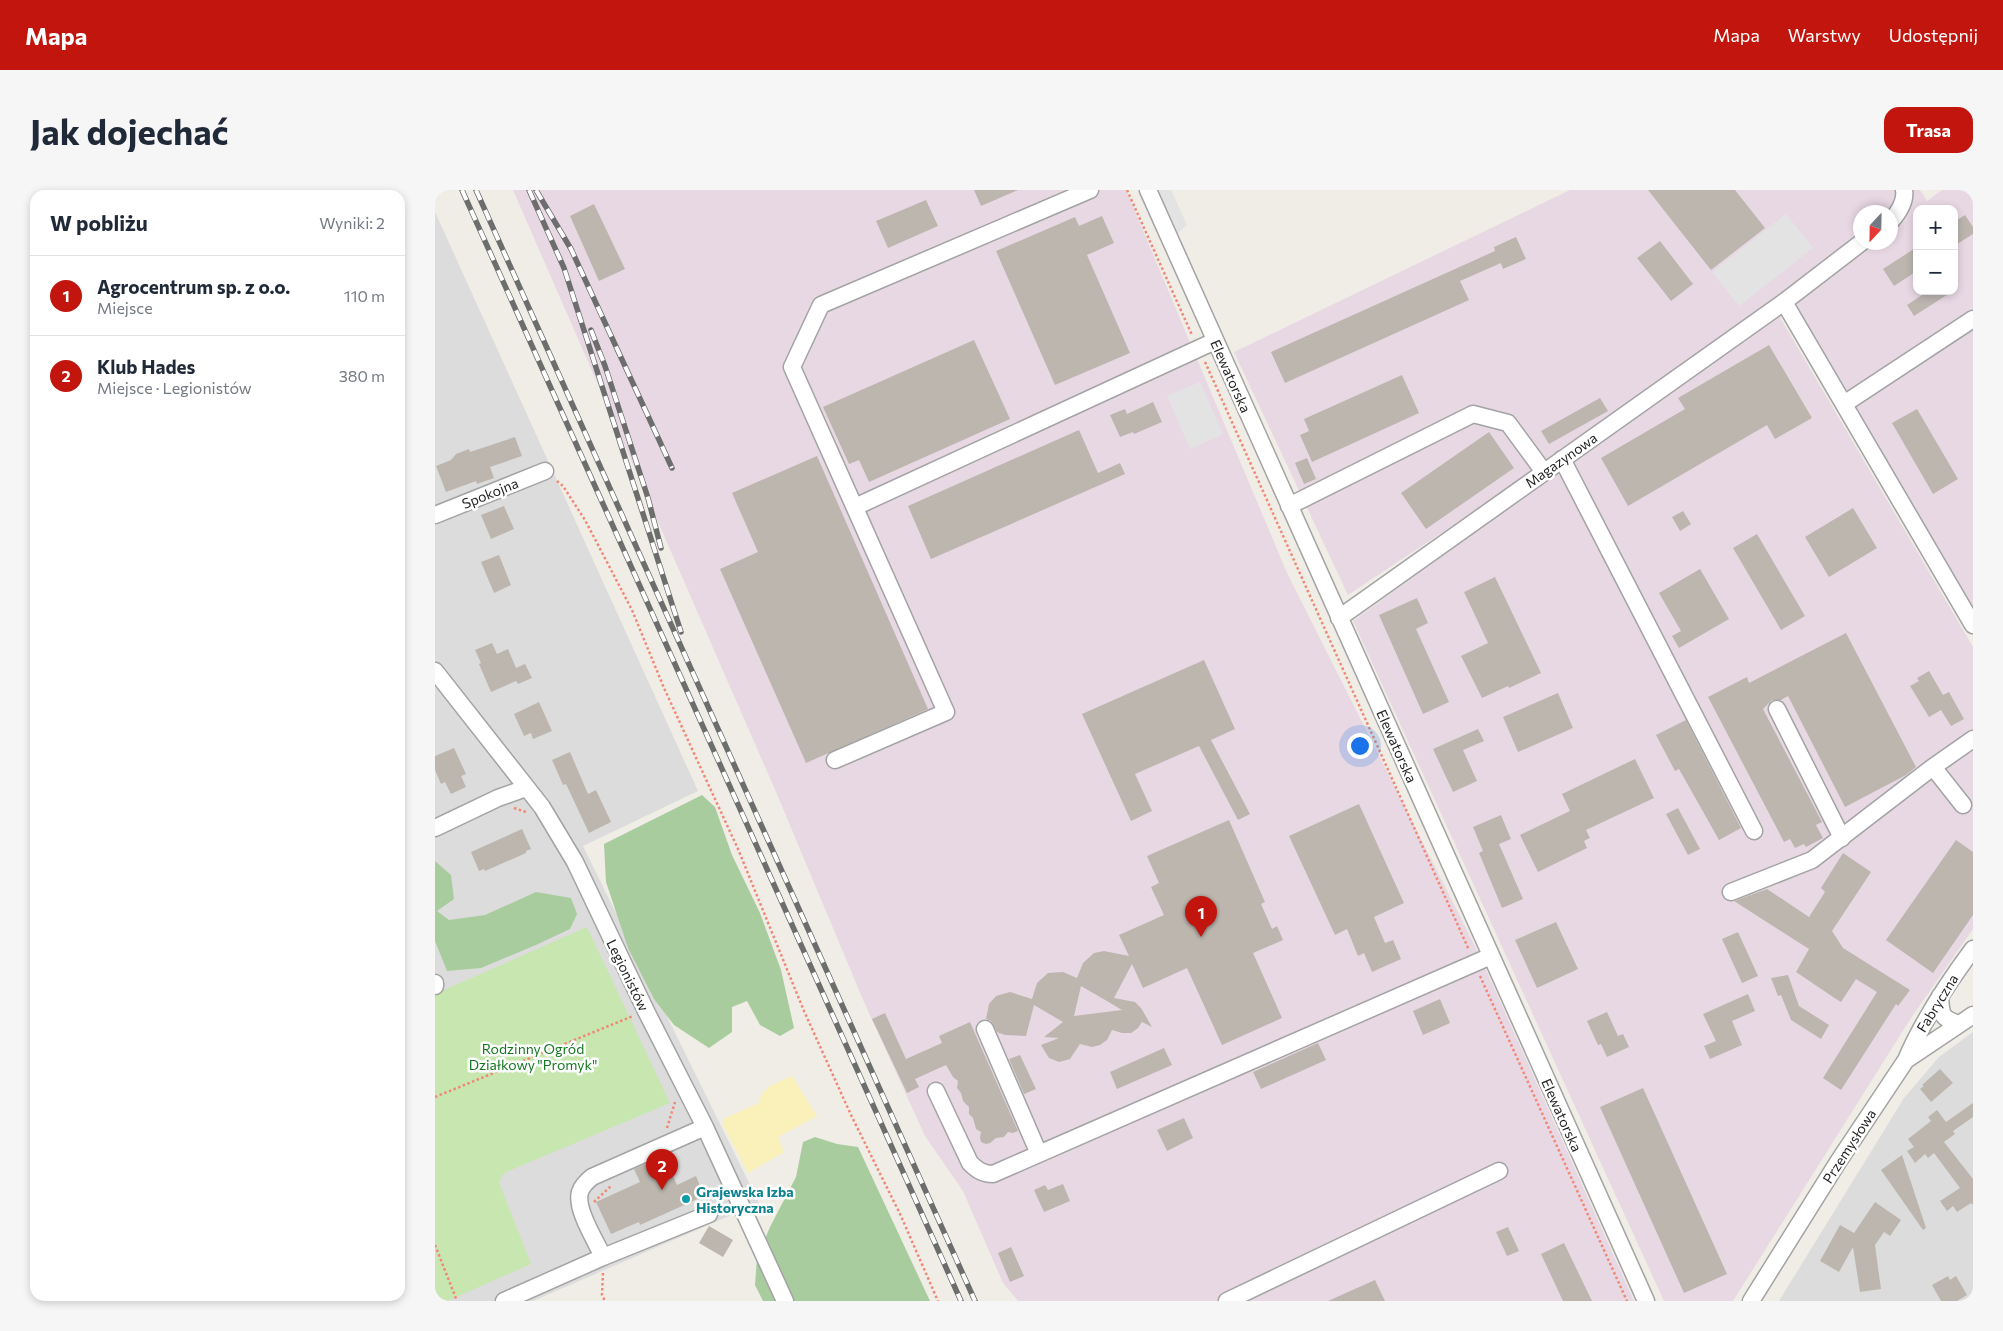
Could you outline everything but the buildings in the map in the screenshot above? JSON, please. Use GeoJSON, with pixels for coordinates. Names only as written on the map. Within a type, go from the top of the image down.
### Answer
{"type":"FeatureCollection","features":[{"type":"Feature","properties":{"kind":"street"},"geometry":{"type":"LineString","coordinates":[[835,760],[946,712],[792,367],[821,305],[1089,190]]}},
{"type":"Feature","properties":{"kind":"street","name":"Elewatorska"},"geometry":{"type":"LineString","coordinates":[[1148,190],[1646,1301]]}},
{"type":"Feature","properties":{"kind":"street"},"geometry":{"type":"LineString","coordinates":[[1898,213],[1905,194],[1903,190]]}},
{"type":"Feature","properties":{"kind":"street","name":"Magazynowa"},"geometry":{"type":"LineString","coordinates":[[1339,618],[1784,302],[1853,249]]}},
{"type":"Feature","properties":{"kind":"street"},"geometry":{"type":"LineString","coordinates":[[1784,302],[1973,625]]}},
{"type":"Feature","properties":{"kind":"street"},"geometry":{"type":"LineString","coordinates":[[1843,404],[1973,319]]}},
{"type":"Feature","properties":{"kind":"street"},"geometry":{"type":"LineString","coordinates":[[855,507],[1215,341]]}},
{"type":"Feature","properties":{"kind":"street"},"geometry":{"type":"LineString","coordinates":[[1289,506],[1473,414],[1509,424],[1544,472]]}},
{"type":"Feature","properties":{"kind":"street"},"geometry":{"type":"LineString","coordinates":[[1562,459],[1754,831]]}},
{"type":"Feature","properties":{"kind":"street","name":"Spokojna"},"geometry":{"type":"LineString","coordinates":[[435,515],[545,471]]}},
{"type":"Feature","properties":{"kind":"street","name":"Legionistów"},"geometry":{"type":"LineString","coordinates":[[435,671],[542,807],[575,862],[646,1011],[705,1127],[785,1301]]}},
{"type":"Feature","properties":{"kind":"street"},"geometry":{"type":"LineString","coordinates":[[1777,709],[1842,838]]}},
{"type":"Feature","properties":{"kind":"street"},"geometry":{"type":"LineString","coordinates":[[1731,892],[1811,860],[1933,767],[1973,739]]}},
{"type":"Feature","properties":{"kind":"street"},"geometry":{"type":"LineString","coordinates":[[1933,767],[1963,805]]}},
{"type":"Feature","properties":{"kind":"street"},"geometry":{"type":"LineString","coordinates":[[435,828],[499,798],[526,788]]}},
{"type":"Feature","properties":{"kind":"street","name":"Fabryczna"},"geometry":{"type":"LineString","coordinates":[[1906,1060],[1915,1038],[1940,996],[1973,949]]}},
{"type":"Feature","properties":{"kind":"street"},"geometry":{"type":"LineString","coordinates":[[936,1091],[970,1163],[985,1174],[997,1173],[1491,956]]}},
{"type":"Feature","properties":{"kind":"street"},"geometry":{"type":"LineString","coordinates":[[1940,996],[1941,1012],[1945,1019],[1959,1024]]}},
{"type":"Feature","properties":{"kind":"street","name":"Przemysłowa"},"geometry":{"type":"LineString","coordinates":[[1751,1301],[1837,1162],[1906,1060],[1973,1015]]}},
{"type":"Feature","properties":{"kind":"street"},"geometry":{"type":"LineString","coordinates":[[985,1029],[1039,1154]]}},
{"type":"Feature","properties":{"kind":"street"},"geometry":{"type":"LineString","coordinates":[[603,1258],[581,1210],[580,1190],[592,1177],[705,1127]]}},
{"type":"Feature","properties":{"kind":"street"},"geometry":{"type":"LineString","coordinates":[[1227,1301],[1499,1171]]}},
{"type":"Feature","properties":{"kind":"street"},"geometry":{"type":"LineString","coordinates":[[504,1301],[709,1214]]}},
{"type":"Feature","properties":{"kind":"path"},"geometry":{"type":"LineString","coordinates":[[1127,190],[1627,1301]]}},
{"type":"Feature","properties":{"kind":"path"},"geometry":{"type":"LineString","coordinates":[[545,471],[563,486],[585,520],[632,610],[664,688],[738,849],[804,1011],[851,1114],[901,1216],[938,1301]]}},
{"type":"Feature","properties":{"kind":"path"},"geometry":{"type":"LineString","coordinates":[[435,1097],[646,1011]]}},
{"type":"Feature","properties":{"kind":"path"},"geometry":{"type":"LineString","coordinates":[[435,1245],[457,1301]]}},
{"type":"Feature","properties":{"kind":"path"},"geometry":{"type":"LineString","coordinates":[[603,1258],[602,1295],[605,1301]]}},
{"type":"Feature","properties":{"kind":"shaded area"},"geometry":{"type":"Polygon","coordinates":[[[513,190],[1126,190],[1287,573],[1479,954],[1634,1301],[1018,1301],[1003,1283],[963,1191],[925,1136],[864,1002],[776,792],[513,190]]]}},
{"type":"Feature","properties":{"kind":"shaded area"},"geometry":{"type":"Polygon","coordinates":[[[1156,190],[1171,190],[1187,225],[1176,235],[1156,190]]]}},
{"type":"Feature","properties":{"kind":"shaded area"},"geometry":{"type":"Polygon","coordinates":[[[1570,190],[1920,190],[1927,201],[1942,190],[1973,190],[1973,611],[1789,302],[1348,595],[1234,352],[1570,190]]]}},
{"type":"Feature","properties":{"kind":"shaded area"},"geometry":{"type":"Polygon","coordinates":[[[435,212],[698,791],[583,846],[759,1203],[533,1301],[435,1301],[435,212]]]}},
{"type":"Feature","properties":{"kind":"shaded area"},"geometry":{"type":"Polygon","coordinates":[[[1786,214],[1813,248],[1739,306],[1712,272],[1786,214]]]}},
{"type":"Feature","properties":{"kind":"shaded area"},"geometry":{"type":"Polygon","coordinates":[[[1778,314],[1973,647],[1973,929],[1911,1018],[1733,1301],[1664,1301],[1353,621],[1740,339],[1778,314]]]}},
{"type":"Feature","properties":{"kind":"shaded area"},"geometry":{"type":"Polygon","coordinates":[[[1200,382],[1223,434],[1190,449],[1167,396],[1200,382]]]}},
{"type":"Feature","properties":{"kind":"shaded area"},"geometry":{"type":"Polygon","coordinates":[[[1973,1032],[1973,1301],[1779,1301],[1904,1098],[1939,1057],[1973,1032]]]}},
{"type":"Feature","properties":{"kind":"green space"},"geometry":{"type":"Polygon","coordinates":[[[702,795],[715,807],[732,855],[760,913],[781,970],[794,1028],[780,1036],[760,1025],[747,1001],[732,1007],[732,1032],[709,1048],[674,1025],[654,999],[628,948],[606,882],[604,844],[702,795]]]}},
{"type":"Feature","properties":{"kind":"green space"},"geometry":{"type":"Polygon","coordinates":[[[435,861],[451,875],[454,899],[437,911],[449,920],[485,915],[536,892],[571,898],[577,914],[570,929],[536,945],[481,968],[447,971],[435,941],[435,861]]]}},
{"type":"Feature","properties":{"kind":"green space","name":"Rodzinny Ogród Działkowy \"Promyk\""},"geometry":{"type":"Polygon","coordinates":[[[587,927],[670,1103],[504,1173],[499,1182],[531,1264],[447,1301],[435,1301],[435,994],[587,927]]]}},
{"type":"Feature","properties":{"kind":"green space"},"geometry":{"type":"Polygon","coordinates":[[[815,1137],[837,1144],[858,1147],[930,1301],[763,1301],[755,1285],[757,1258],[770,1227],[796,1177],[803,1142],[815,1137]]]}},
{"type":"Feature","properties":{"kind":"sand"},"geometry":{"type":"Polygon","coordinates":[[[792,1076],[817,1116],[778,1137],[784,1152],[748,1173],[723,1125],[723,1119],[759,1103],[760,1097],[766,1089],[792,1076]]]}},
{"type":"Feature","properties":{"kind":"railway"},"geometry":{"type":"LineString","coordinates":[[462,190],[961,1301]]}},
{"type":"Feature","properties":{"kind":"railway"},"geometry":{"type":"LineString","coordinates":[[476,190],[975,1301]]}},
{"type":"Feature","properties":{"kind":"railway"},"geometry":{"type":"LineString","coordinates":[[529,190],[564,268],[681,632]]}},
{"type":"Feature","properties":{"kind":"railway"},"geometry":{"type":"LineString","coordinates":[[536,190],[571,249],[672,468]]}},
{"type":"Feature","properties":{"kind":"railway"},"geometry":{"type":"LineString","coordinates":[[591,330],[605,366],[648,498],[661,548]]}},
{"type":"Feature","properties":{"kind":"place","name":"Agrocentrum sp. z o.o."},"geometry":{"type":"Point","coordinates":[1201,937]}},
{"type":"Feature","properties":{"kind":"place","name":"Klub Hades"},"geometry":{"type":"Point","coordinates":[662,1190]}},
{"type":"Feature","properties":{"kind":"place","name":"Grajewska Izba Historyczna"},"geometry":{"type":"Point","coordinates":[686,1199]}}]}
